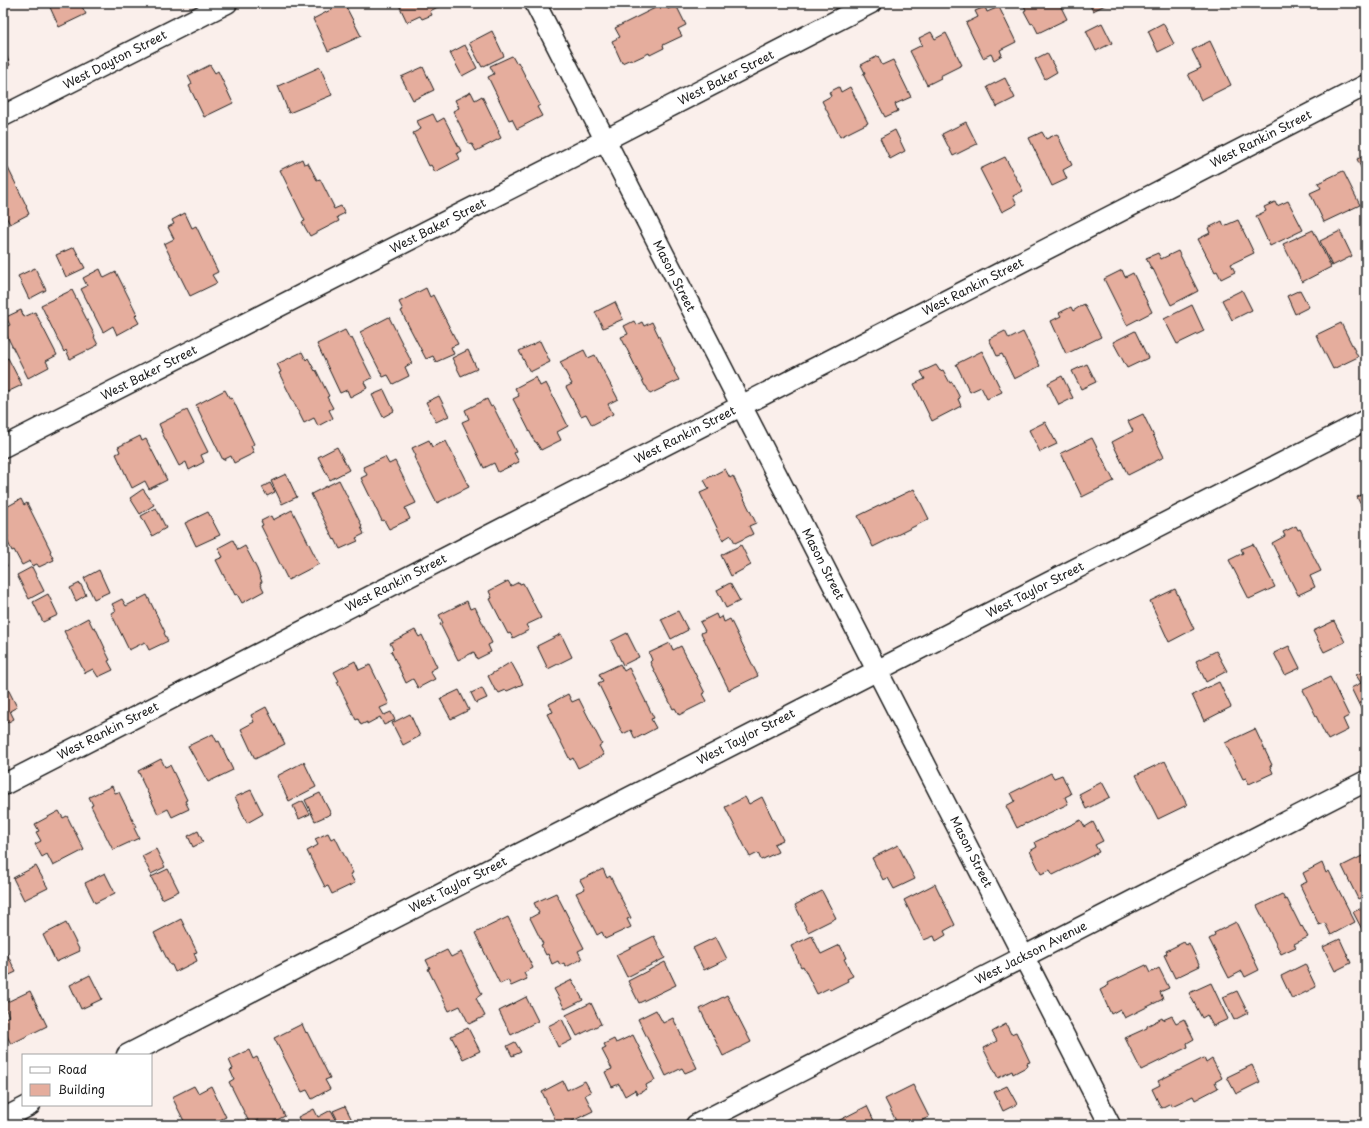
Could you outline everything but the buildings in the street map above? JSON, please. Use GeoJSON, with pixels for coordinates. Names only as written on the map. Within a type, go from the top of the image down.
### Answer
{"type":"FeatureCollection","features":[{"type":"Feature","properties":{"kind":"street","name":"West Dayton Street"},"geometry":{"type":"LineString","coordinates":[[3,116],[227,3]]}},
{"type":"Feature","properties":{"kind":"street","name":"Mason Street"},"geometry":{"type":"LineString","coordinates":[[535,3],[1110,1125]]}},
{"type":"Feature","properties":{"kind":"street","name":"West Baker Street"},"geometry":{"type":"LineString","coordinates":[[3,447],[871,3]]}},
{"type":"Feature","properties":{"kind":"street","name":"West Rankin Street"},"geometry":{"type":"LineString","coordinates":[[3,785],[1366,85]]}},
{"type":"Feature","properties":{"kind":"street","name":"West Taylor Street"},"geometry":{"type":"LineString","coordinates":[[129,1054],[1366,420]]}},
{"type":"Feature","properties":{"kind":"street","name":"West Jackson Avenue"},"geometry":{"type":"LineString","coordinates":[[696,1125],[1366,781]]}},
{"type":"Feature","properties":{"kind":"street"},"geometry":{"type":"LineString","coordinates":[[3,1118],[28,1106]]}}]}
